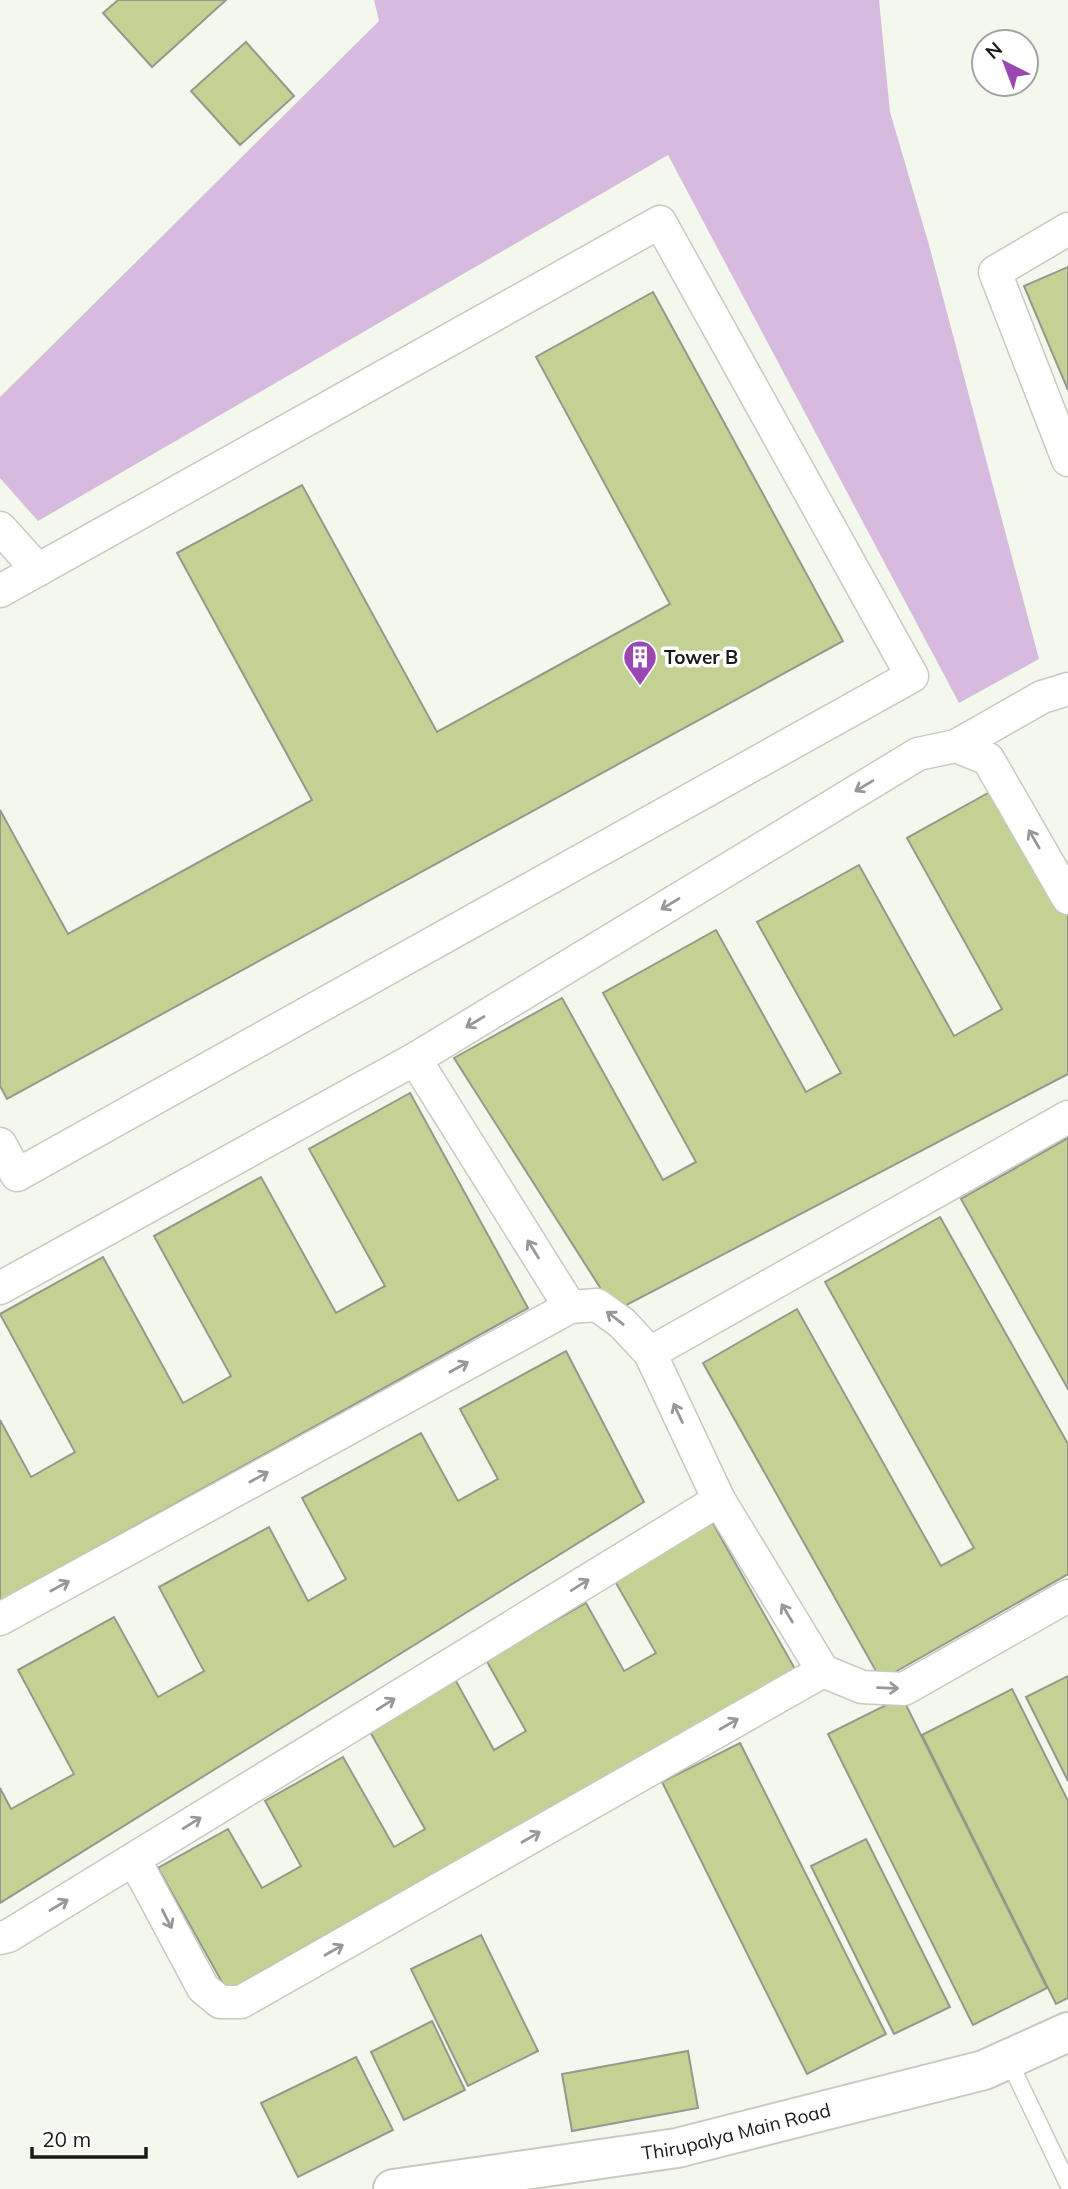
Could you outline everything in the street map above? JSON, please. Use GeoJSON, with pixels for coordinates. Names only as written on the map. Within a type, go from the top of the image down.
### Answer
{"type":"FeatureCollection","features":[{"type":"Feature","properties":{"kind":"street"},"geometry":{"type":"LineString","coordinates":[[0,591],[660,222],[912,676],[9,1180],[0,1144]]}},
{"type":"Feature","properties":{"kind":"street"},"geometry":{"type":"LineString","coordinates":[[1068,229],[995,272],[1068,460]]}},
{"type":"Feature","properties":{"kind":"street"},"geometry":{"type":"LineString","coordinates":[[0,528],[38,570]]}},
{"type":"Feature","properties":{"kind":"street"},"geometry":{"type":"LineString","coordinates":[[0,1288],[415,1059],[918,754],[956,746],[1042,696],[1068,689]]}},
{"type":"Feature","properties":{"kind":"street"},"geometry":{"type":"LineString","coordinates":[[956,746],[988,760],[1068,898]]}},
{"type":"Feature","properties":{"kind":"street"},"geometry":{"type":"LineString","coordinates":[[415,1059],[570,1307]]}},
{"type":"Feature","properties":{"kind":"street"},"geometry":{"type":"LineString","coordinates":[[650,1353],[1068,1118]]}},
{"type":"Feature","properties":{"kind":"street"},"geometry":{"type":"LineString","coordinates":[[0,1619],[570,1307],[597,1305],[622,1323],[650,1353],[719,1500],[823,1671],[862,1687],[904,1689],[1068,1596]]}},
{"type":"Feature","properties":{"kind":"street"},"geometry":{"type":"LineString","coordinates":[[0,1938],[8,1936],[719,1500]]}},
{"type":"Feature","properties":{"kind":"street"},"geometry":{"type":"LineString","coordinates":[[134,1859],[203,1988],[220,2001],[241,2002],[823,1671]]}},
{"type":"Feature","properties":{"kind":"street","name":"Thirupalya Main Road"},"geometry":{"type":"LineString","coordinates":[[393,2189],[677,2148],[984,2070],[1068,2032]]}},
{"type":"Feature","properties":{"kind":"lane"},"geometry":{"type":"LineString","coordinates":[[1009,2059],[1068,2184]]}},
{"type":"Feature","properties":{"kind":"shaded area"},"geometry":{"type":"Polygon","coordinates":[[[374,0],[879,0],[890,112],[929,245],[1039,659],[959,703],[668,155],[38,521],[0,478],[0,397],[379,21],[374,0]]]}},
{"type":"Feature","properties":{"kind":"building"},"geometry":{"type":"Polygon","coordinates":[[[118,0],[226,0],[152,67],[103,13],[118,0]]]}},
{"type":"Feature","properties":{"kind":"building"},"geometry":{"type":"Polygon","coordinates":[[[246,42],[294,96],[240,145],[191,91],[246,42]]]}},
{"type":"Feature","properties":{"kind":"building"},"geometry":{"type":"Polygon","coordinates":[[[1068,267],[1068,390],[1024,286],[1068,267]]]}},
{"type":"Feature","properties":{"kind":"building","name":"Tower B"},"geometry":{"type":"Polygon","coordinates":[[[653,292],[843,641],[7,1099],[0,1086],[0,810],[68,934],[312,800],[177,553],[302,485],[437,732],[670,604],[536,357],[653,292]]]}},
{"type":"Feature","properties":{"kind":"building"},"geometry":{"type":"Polygon","coordinates":[[[997,788],[1068,915],[1068,1074],[615,1311],[454,1058],[562,998],[663,1180],[696,1162],[603,993],[716,930],[806,1092],[841,1073],[757,922],[859,865],[954,1036],[1002,1009],[907,838],[997,788]]]}},
{"type":"Feature","properties":{"kind":"building"},"geometry":{"type":"Polygon","coordinates":[[[410,1093],[528,1308],[0,1601],[0,1420],[31,1477],[75,1452],[0,1314],[103,1257],[183,1403],[231,1376],[154,1236],[261,1177],[336,1313],[385,1286],[309,1149],[410,1093]]]}},
{"type":"Feature","properties":{"kind":"building"},"geometry":{"type":"Polygon","coordinates":[[[1068,1138],[1068,1389],[961,1199],[1068,1138]]]}},
{"type":"Feature","properties":{"kind":"building"},"geometry":{"type":"Polygon","coordinates":[[[940,1217],[1068,1444],[1068,1574],[881,1680],[703,1363],[797,1309],[941,1566],[974,1548],[825,1282],[940,1217]]]}},
{"type":"Feature","properties":{"kind":"building"},"geometry":{"type":"Polygon","coordinates":[[[566,1351],[644,1502],[0,1903],[0,1788],[11,1809],[74,1774],[18,1670],[114,1617],[158,1697],[204,1671],[159,1587],[269,1527],[308,1601],[346,1579],[302,1498],[421,1433],[458,1501],[498,1479],[460,1409],[566,1351]]]}},
{"type":"Feature","properties":{"kind":"building"},"geometry":{"type":"Polygon","coordinates":[[[711,1520],[795,1669],[227,1991],[158,1868],[228,1829],[262,1888],[301,1866],[265,1801],[343,1757],[394,1847],[425,1829],[369,1730],[456,1681],[494,1750],[526,1731],[486,1660],[586,1603],[624,1671],[656,1653],[612,1576],[711,1520]]]}},
{"type":"Feature","properties":{"kind":"building"},"geometry":{"type":"Polygon","coordinates":[[[1068,1676],[1068,1781],[1026,1697],[1068,1676]]]}},
{"type":"Feature","properties":{"kind":"building"},"geometry":{"type":"Polygon","coordinates":[[[1012,1689],[1068,1801],[1068,1998],[1056,2004],[922,1735],[1012,1689]]]}},
{"type":"Feature","properties":{"kind":"building"},"geometry":{"type":"Polygon","coordinates":[[[902,1697],[1047,1988],[973,2025],[828,1734],[902,1697]]]}},
{"type":"Feature","properties":{"kind":"building"},"geometry":{"type":"Polygon","coordinates":[[[740,1743],[886,2034],[807,2074],[662,1782],[740,1743]]]}},
{"type":"Feature","properties":{"kind":"building"},"geometry":{"type":"Polygon","coordinates":[[[866,1839],[950,2007],[894,2034],[811,1866],[866,1839]]]}},
{"type":"Feature","properties":{"kind":"building"},"geometry":{"type":"Polygon","coordinates":[[[481,1935],[538,2051],[468,2086],[411,1969],[481,1935]]]}},
{"type":"Feature","properties":{"kind":"building"},"geometry":{"type":"Polygon","coordinates":[[[432,2021],[465,2090],[404,2120],[371,2052],[432,2021]]]}},
{"type":"Feature","properties":{"kind":"building"},"geometry":{"type":"Polygon","coordinates":[[[688,2051],[698,2108],[572,2131],[562,2074],[688,2051]]]}},
{"type":"Feature","properties":{"kind":"building"},"geometry":{"type":"Polygon","coordinates":[[[356,2057],[393,2130],[298,2177],[261,2103],[356,2057]]]}},
{"type":"Feature","properties":{"kind":"place","name":"Tower B"},"geometry":{"type":"Point","coordinates":[640,687]}}]}
